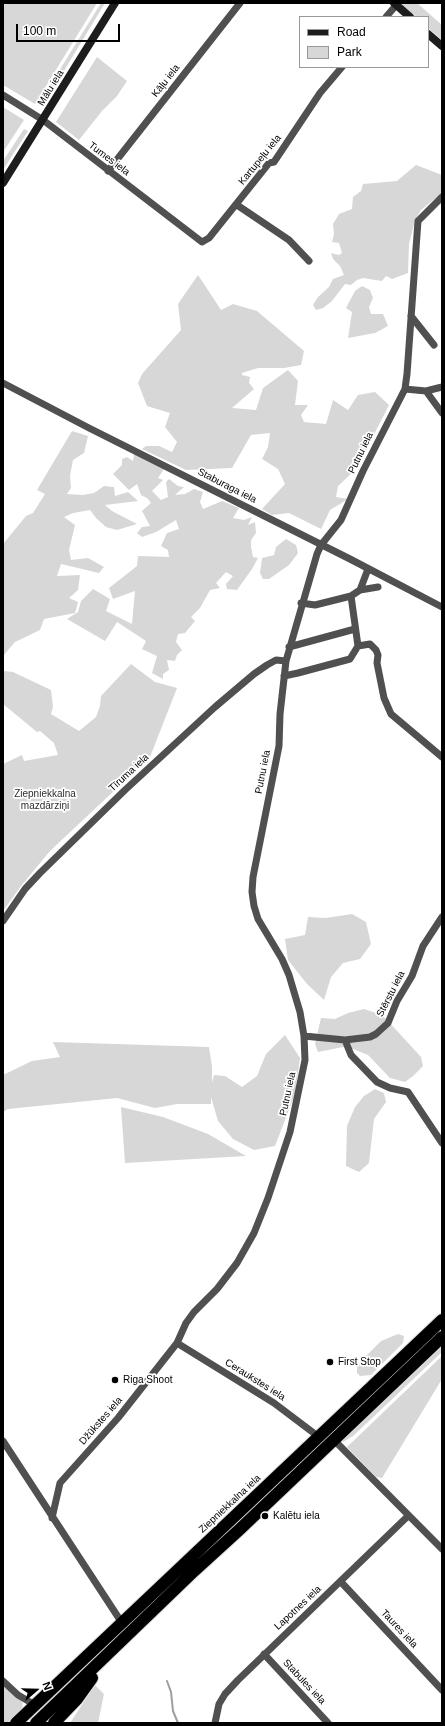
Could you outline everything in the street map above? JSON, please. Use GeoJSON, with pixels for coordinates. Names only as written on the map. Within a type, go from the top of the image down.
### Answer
{"type":"FeatureCollection","features":[{"type":"Feature","properties":{"kind":"highway","name":"Ziepniekkalna iela"},"geometry":{"type":"LineString","coordinates":[[16,1723],[442,1320]]}},
{"type":"Feature","properties":{"kind":"highway"},"geometry":{"type":"LineString","coordinates":[[36,1723],[194,1571],[442,1337]]}},
{"type":"Feature","properties":{"kind":"highway"},"geometry":{"type":"LineString","coordinates":[[388,1371],[389,1378],[395,1381]]}},
{"type":"Feature","properties":{"kind":"highway"},"geometry":{"type":"LineString","coordinates":[[54,1723],[76,1699],[109,1654]]}},
{"type":"Feature","properties":{"kind":"highway","name":"Ziepniekkalna iela"},"geometry":{"type":"LineString","coordinates":[[27,1723],[35,1705]]}},
{"type":"Feature","properties":{"kind":"street","name":"Mālu iela"},"geometry":{"type":"LineString","coordinates":[[3,183],[115,3]]}},
{"type":"Feature","properties":{"kind":"street","name":"Kāļu iela"},"geometry":{"type":"LineString","coordinates":[[108,171],[240,3]]}},
{"type":"Feature","properties":{"kind":"street"},"geometry":{"type":"LineString","coordinates":[[387,16],[397,4],[409,16]]}},
{"type":"Feature","properties":{"kind":"street"},"geometry":{"type":"LineString","coordinates":[[429,35],[442,46]]}},
{"type":"Feature","properties":{"kind":"street","name":"Kartupeļu iela"},"geometry":{"type":"LineString","coordinates":[[202,242],[209,238],[269,163],[274,162],[320,93],[341,68]]}},
{"type":"Feature","properties":{"kind":"street","name":"Tumes iela"},"geometry":{"type":"LineString","coordinates":[[3,95],[43,120],[202,242]]}},
{"type":"Feature","properties":{"kind":"street","name":"Putnu iela"},"geometry":{"type":"LineString","coordinates":[[177,1343],[186,1323],[194,1312],[217,1289],[237,1263],[254,1233],[290,1132],[306,1060],[304,1036],[300,1012],[289,975],[282,959],[258,919],[252,892],[253,877],[278,746],[286,661],[317,554],[321,545],[341,520],[363,471],[405,389],[418,221],[442,197]]}},
{"type":"Feature","properties":{"kind":"street"},"geometry":{"type":"LineString","coordinates":[[237,204],[289,240],[309,261]]}},
{"type":"Feature","properties":{"kind":"street"},"geometry":{"type":"LineString","coordinates":[[411,316],[434,346]]}},
{"type":"Feature","properties":{"kind":"street","name":"Staburaga iela"},"geometry":{"type":"LineString","coordinates":[[3,383],[442,607]]}},
{"type":"Feature","properties":{"kind":"street"},"geometry":{"type":"LineString","coordinates":[[405,389],[426,391],[442,387]]}},
{"type":"Feature","properties":{"kind":"street"},"geometry":{"type":"LineString","coordinates":[[426,391],[442,413]]}},
{"type":"Feature","properties":{"kind":"street"},"geometry":{"type":"LineString","coordinates":[[360,590],[368,569]]}},
{"type":"Feature","properties":{"kind":"street"},"geometry":{"type":"LineString","coordinates":[[302,604],[315,605],[351,596],[360,590],[378,587]]}},
{"type":"Feature","properties":{"kind":"street"},"geometry":{"type":"LineString","coordinates":[[284,676],[350,659],[358,646],[351,596]]}},
{"type":"Feature","properties":{"kind":"street"},"geometry":{"type":"LineString","coordinates":[[289,647],[355,629]]}},
{"type":"Feature","properties":{"kind":"street"},"geometry":{"type":"LineString","coordinates":[[358,646],[370,644],[376,650],[384,698],[391,714],[442,757]]}},
{"type":"Feature","properties":{"kind":"street","name":"Tīruma iela"},"geometry":{"type":"LineString","coordinates":[[3,922],[25,889],[125,790],[254,674],[276,660],[286,661]]}},
{"type":"Feature","properties":{"kind":"street","name":"Stērstu iela"},"geometry":{"type":"LineString","coordinates":[[304,1036],[345,1040],[370,1037],[388,1023],[397,1001],[412,976],[423,946],[442,917]]}},
{"type":"Feature","properties":{"kind":"street"},"geometry":{"type":"LineString","coordinates":[[345,1040],[352,1055],[377,1082],[390,1088],[408,1092],[428,1119],[442,1143]]}},
{"type":"Feature","properties":{"kind":"street","name":"Ceraukstes iela"},"geometry":{"type":"LineString","coordinates":[[177,1343],[274,1403],[319,1436]]}},
{"type":"Feature","properties":{"kind":"street","name":"Džūkstes iela"},"geometry":{"type":"LineString","coordinates":[[52,1518],[60,1483],[118,1418],[177,1343]]}},
{"type":"Feature","properties":{"kind":"street"},"geometry":{"type":"LineString","coordinates":[[334,1440],[442,1549]]}},
{"type":"Feature","properties":{"kind":"street"},"geometry":{"type":"LineString","coordinates":[[3,1441],[122,1623]]}},
{"type":"Feature","properties":{"kind":"street","name":"Lapotnes iela"},"geometry":{"type":"LineString","coordinates":[[215,1723],[219,1704],[225,1694],[264,1654],[341,1582],[408,1516]]}},
{"type":"Feature","properties":{"kind":"street","name":"Taures iela"},"geometry":{"type":"LineString","coordinates":[[341,1582],[442,1690]]}},
{"type":"Feature","properties":{"kind":"street","name":"Stabules iela"},"geometry":{"type":"LineString","coordinates":[[264,1654],[328,1723]]}},
{"type":"Feature","properties":{"kind":"street"},"geometry":{"type":"LineString","coordinates":[[3,1681],[18,1695],[35,1705]]}},
{"type":"Feature","properties":{"kind":"green space"},"geometry":{"type":"Polygon","coordinates":[[[3,3],[97,3],[35,104],[3,85],[3,3]]]}},
{"type":"Feature","properties":{"kind":"green space"},"geometry":{"type":"Polygon","coordinates":[[[101,3],[105,3],[44,104],[41,100],[101,3]]]}},
{"type":"Feature","properties":{"kind":"green space"},"geometry":{"type":"Polygon","coordinates":[[[403,3],[417,3],[442,25],[442,40],[429,29],[429,16],[415,16],[402,5],[403,3]]]}},
{"type":"Feature","properties":{"kind":"green space"},"geometry":{"type":"Polygon","coordinates":[[[97,57],[127,81],[117,96],[102,111],[79,140],[56,122],[97,57]]]}},
{"type":"Feature","properties":{"kind":"green space"},"geometry":{"type":"Polygon","coordinates":[[[3,107],[24,120],[3,152],[3,107]]]}},
{"type":"Feature","properties":{"kind":"green space"},"geometry":{"type":"Polygon","coordinates":[[[24,129],[28,131],[3,170],[3,161],[24,129]]]}},
{"type":"Feature","properties":{"kind":"green space"},"geometry":{"type":"Polygon","coordinates":[[[416,165],[442,175],[442,193],[421,210],[415,220],[409,244],[408,273],[392,279],[386,276],[382,281],[363,278],[357,280],[351,285],[345,284],[332,301],[323,308],[316,310],[313,305],[318,297],[329,287],[333,279],[344,275],[340,266],[333,259],[331,253],[339,255],[342,253],[339,243],[332,242],[334,234],[333,224],[339,214],[352,209],[353,197],[361,191],[363,184],[397,181],[416,165]]]}},
{"type":"Feature","properties":{"kind":"green space"},"geometry":{"type":"Polygon","coordinates":[[[198,275],[221,310],[233,304],[257,311],[304,351],[301,365],[284,368],[258,368],[242,373],[242,375],[250,377],[249,383],[254,389],[232,408],[256,410],[263,388],[288,370],[298,381],[295,405],[308,405],[301,415],[304,422],[326,424],[333,400],[348,410],[358,395],[375,392],[389,405],[365,452],[352,473],[338,486],[336,497],[348,499],[330,510],[321,529],[289,513],[272,515],[262,509],[285,484],[278,469],[262,459],[268,447],[270,433],[251,435],[232,468],[186,470],[142,449],[146,446],[159,446],[172,452],[177,442],[165,427],[170,413],[147,406],[138,383],[142,374],[181,330],[178,304],[198,275]]]}},
{"type":"Feature","properties":{"kind":"green space"},"geometry":{"type":"Polygon","coordinates":[[[362,286],[370,290],[373,298],[369,307],[371,314],[383,314],[388,326],[375,333],[348,338],[352,312],[346,308],[355,291],[362,286]]]}},
{"type":"Feature","properties":{"kind":"green space"},"geometry":{"type":"Polygon","coordinates":[[[72,431],[88,436],[84,453],[73,460],[70,476],[71,488],[67,494],[83,495],[94,493],[104,486],[114,487],[115,496],[128,492],[138,501],[105,505],[112,511],[137,524],[117,530],[106,527],[90,510],[73,513],[64,517],[75,525],[69,550],[71,560],[88,558],[104,567],[99,573],[61,564],[57,576],[80,575],[78,590],[69,598],[78,602],[75,613],[44,619],[40,630],[15,642],[3,656],[3,544],[26,516],[33,513],[45,494],[37,490],[72,431]]]}},
{"type":"Feature","properties":{"kind":"green space"},"geometry":{"type":"Polygon","coordinates":[[[134,454],[164,469],[158,478],[163,480],[152,491],[161,500],[168,497],[166,482],[169,479],[178,486],[184,487],[175,495],[185,494],[194,489],[203,492],[200,502],[203,509],[222,501],[239,508],[233,518],[244,520],[252,517],[248,525],[255,522],[256,533],[251,540],[251,547],[253,557],[258,558],[252,569],[237,590],[227,589],[226,584],[233,576],[226,572],[216,583],[220,588],[210,590],[200,608],[191,617],[195,621],[185,633],[178,634],[176,642],[182,650],[177,655],[175,661],[167,660],[169,670],[163,674],[163,679],[152,673],[157,656],[142,649],[146,641],[117,622],[105,641],[67,619],[78,612],[81,601],[93,589],[110,599],[106,611],[132,624],[135,591],[113,599],[109,588],[137,566],[138,556],[169,557],[168,550],[161,546],[167,533],[179,529],[176,520],[156,532],[142,537],[137,533],[142,527],[150,526],[142,511],[151,503],[147,498],[141,495],[137,484],[129,490],[113,474],[122,465],[122,459],[127,457],[133,461],[134,454]]]}},
{"type":"Feature","properties":{"kind":"green space"},"geometry":{"type":"Polygon","coordinates":[[[286,539],[296,545],[298,553],[289,565],[269,579],[263,579],[260,573],[262,558],[274,555],[276,547],[286,539]]]}},
{"type":"Feature","properties":{"kind":"green space","name":"Ziepniekkalna mazdārziņi"},"geometry":{"type":"Polygon","coordinates":[[[131,664],[155,682],[177,688],[150,757],[50,851],[21,886],[3,911],[3,764],[22,755],[24,761],[58,755],[54,743],[40,731],[37,732],[3,704],[4,671],[13,672],[51,690],[53,707],[51,714],[79,731],[96,717],[100,706],[101,696],[131,664]]]}},
{"type":"Feature","properties":{"kind":"green space"},"geometry":{"type":"Polygon","coordinates":[[[352,914],[366,922],[371,944],[360,959],[343,963],[331,977],[324,1000],[307,984],[288,960],[285,939],[305,935],[308,917],[326,918],[352,914]]]}},
{"type":"Feature","properties":{"kind":"green space"},"geometry":{"type":"Polygon","coordinates":[[[364,1009],[382,1015],[421,1057],[423,1066],[405,1082],[390,1078],[368,1055],[353,1049],[343,1047],[318,1052],[315,1044],[321,1018],[335,1019],[348,1013],[364,1009]]]}},
{"type":"Feature","properties":{"kind":"green space"},"geometry":{"type":"Polygon","coordinates":[[[285,1035],[300,1058],[295,1094],[275,1146],[254,1150],[233,1139],[218,1121],[211,1097],[211,1104],[177,1104],[155,1108],[117,1098],[8,1109],[3,1112],[3,1075],[32,1061],[60,1057],[53,1042],[209,1047],[212,1067],[212,1083],[214,1075],[225,1076],[242,1087],[257,1076],[266,1054],[285,1035]]]}},
{"type":"Feature","properties":{"kind":"green space"},"geometry":{"type":"Polygon","coordinates":[[[375,1089],[384,1093],[386,1102],[374,1119],[369,1163],[359,1172],[346,1166],[347,1126],[355,1107],[364,1096],[375,1089]]]}},
{"type":"Feature","properties":{"kind":"green space"},"geometry":{"type":"Polygon","coordinates":[[[121,1107],[163,1117],[208,1134],[246,1156],[125,1163],[121,1107]]]}},
{"type":"Feature","properties":{"kind":"green space"},"geometry":{"type":"Polygon","coordinates":[[[398,1334],[404,1336],[403,1343],[371,1375],[360,1376],[357,1373],[357,1365],[381,1341],[398,1334]]]}},
{"type":"Feature","properties":{"kind":"green space"},"geometry":{"type":"Polygon","coordinates":[[[442,1344],[442,1352],[353,1436],[343,1442],[342,1440],[442,1344]]]}},
{"type":"Feature","properties":{"kind":"green space"},"geometry":{"type":"Polygon","coordinates":[[[442,1356],[442,1379],[382,1478],[376,1477],[347,1447],[442,1356]]]}},
{"type":"Feature","properties":{"kind":"green space"},"geometry":{"type":"Polygon","coordinates":[[[233,1525],[235,1528],[33,1719],[34,1713],[233,1525]]]}},
{"type":"Feature","properties":{"kind":"green space"},"geometry":{"type":"Polygon","coordinates":[[[3,1685],[23,1703],[21,1713],[7,1723],[3,1723],[3,1685]]]}},
{"type":"Feature","properties":{"kind":"green space"},"geometry":{"type":"Polygon","coordinates":[[[95,1685],[104,1694],[98,1723],[70,1723],[95,1685]]]}},
{"type":"Feature","properties":{"kind":"waterway"},"geometry":{"type":"LineString","coordinates":[[167,1681],[171,1692],[173,1711],[178,1723]]}},
{"type":"Feature","properties":{"kind":"place","name":"First Stop"},"geometry":{"type":"Point","coordinates":[330,1362]}},
{"type":"Feature","properties":{"kind":"place","name":"Riga Shoot"},"geometry":{"type":"Point","coordinates":[115,1380]}},
{"type":"Feature","properties":{"kind":"place","name":"Kalētu iela"},"geometry":{"type":"Point","coordinates":[265,1516]}}]}
